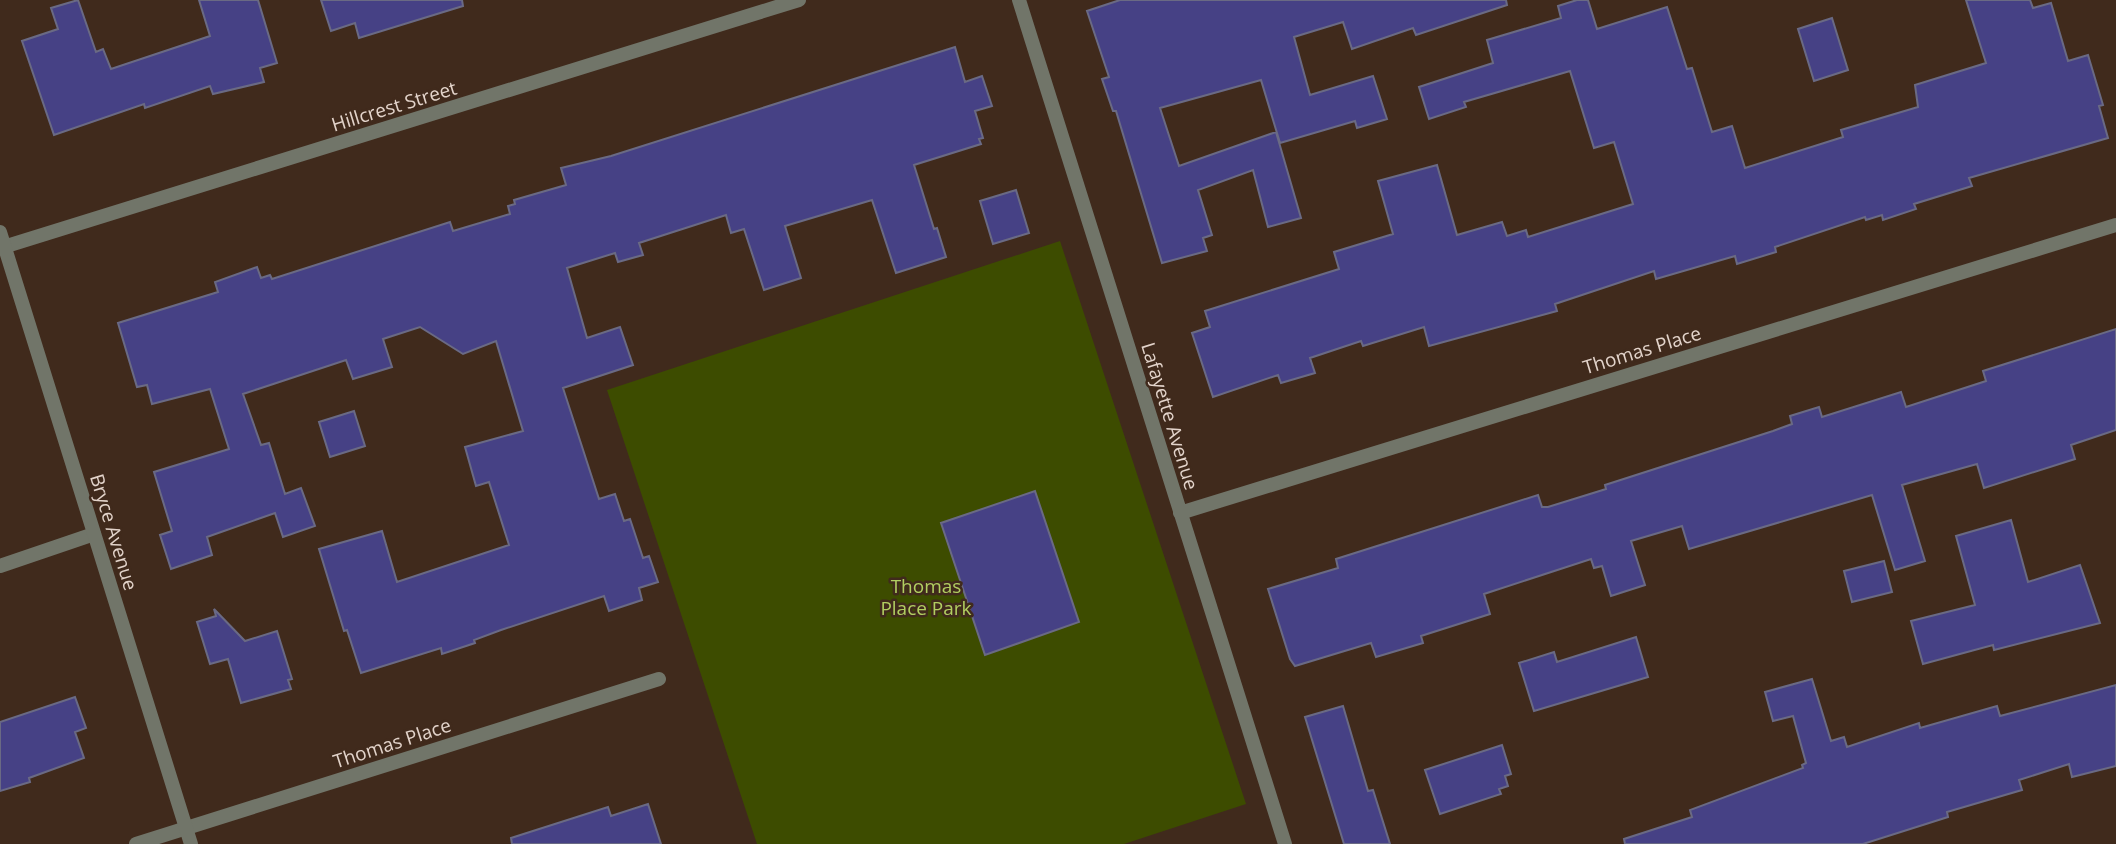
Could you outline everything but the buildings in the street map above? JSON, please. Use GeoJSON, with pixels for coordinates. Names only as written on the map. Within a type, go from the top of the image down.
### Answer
{"type":"FeatureCollection","features":[{"type":"Feature","properties":{"kind":"street","name":"Hillcrest Street"},"geometry":{"type":"LineString","coordinates":[[2,248],[799,0]]}},
{"type":"Feature","properties":{"kind":"street","name":"Lafayette Avenue"},"geometry":{"type":"LineString","coordinates":[[1019,0],[1285,844]]}},
{"type":"Feature","properties":{"kind":"street","name":"Thomas Place"},"geometry":{"type":"LineString","coordinates":[[1180,513],[2116,225]]}},
{"type":"Feature","properties":{"kind":"street","name":"Bryce Avenue"},"geometry":{"type":"LineString","coordinates":[[0,232],[2,248],[191,844]]}},
{"type":"Feature","properties":{"kind":"street"},"geometry":{"type":"LineString","coordinates":[[0,566],[94,534]]}},
{"type":"Feature","properties":{"kind":"street","name":"Thomas Place"},"geometry":{"type":"LineString","coordinates":[[136,844],[659,679]]}},
{"type":"Feature","properties":{"kind":"green space","name":"Thomas Place Park"},"geometry":{"type":"Polygon","coordinates":[[[1060,241],[1246,804],[1124,844],[757,844],[607,390],[1060,241]]]}}]}
